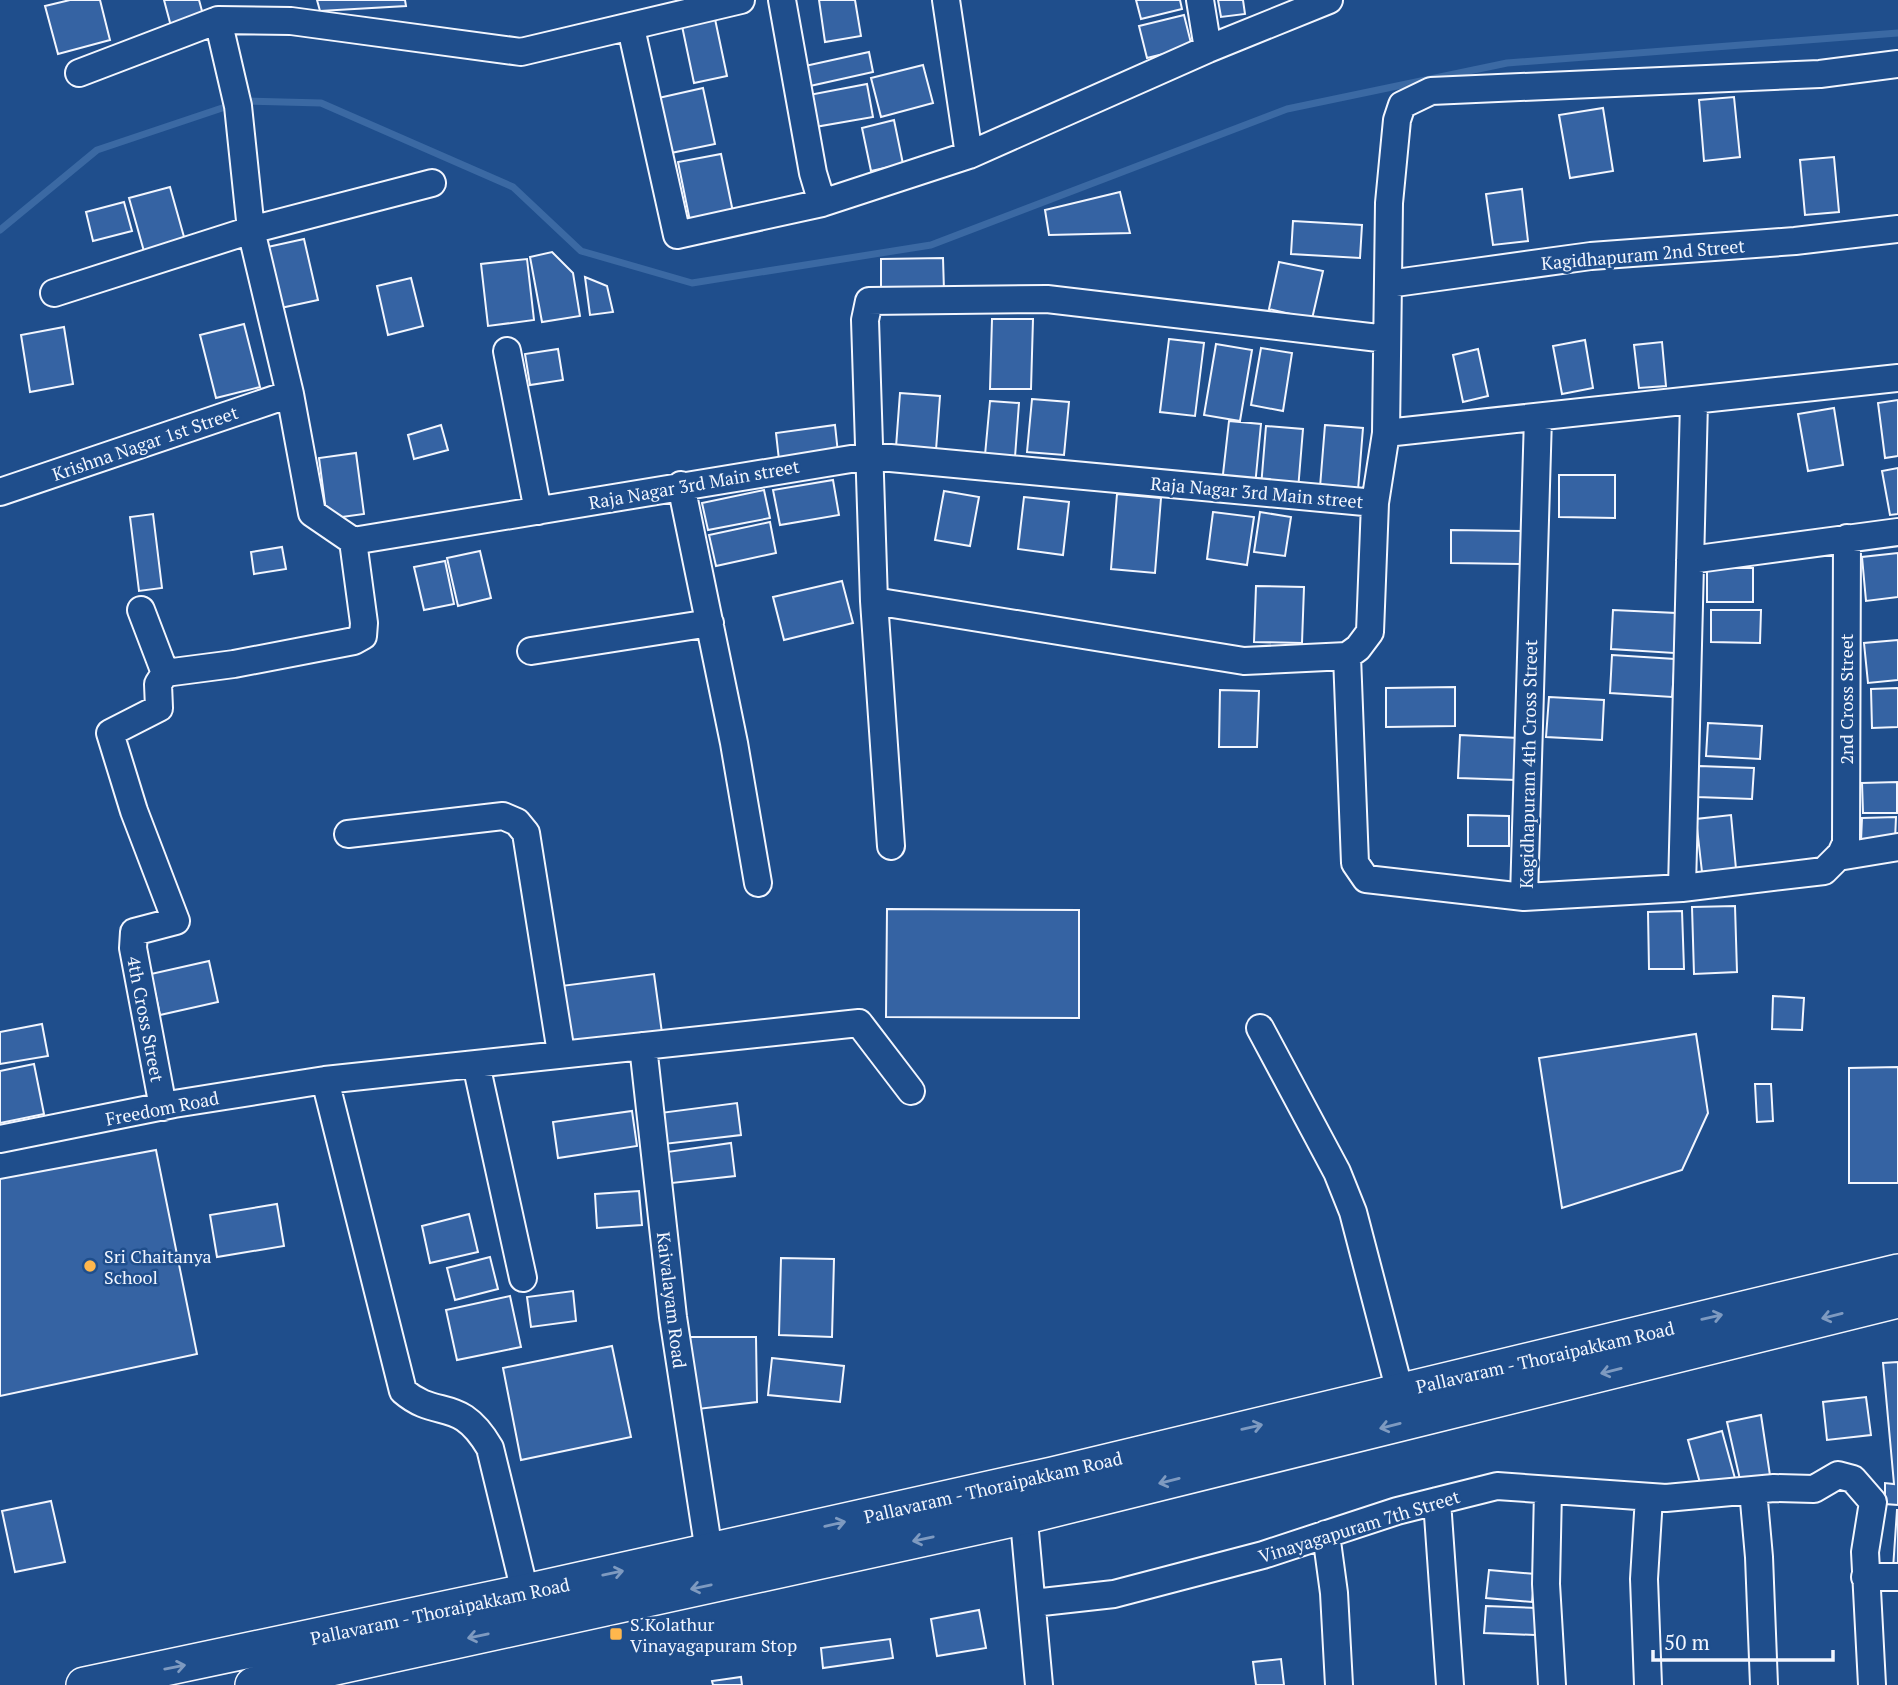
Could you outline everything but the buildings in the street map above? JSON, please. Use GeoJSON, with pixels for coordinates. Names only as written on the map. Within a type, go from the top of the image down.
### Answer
{"type":"FeatureCollection","features":[{"type":"Feature","properties":{"kind":"main road","name":"Pallavaram - Thoraipakkam Road"},"geometry":{"type":"LineString","coordinates":[[273,1669],[526,1592],[1019,1482],[1898,1272]]}},
{"type":"Feature","properties":{"kind":"main road","name":"Pallavaram - Thoraipakkam Road"},"geometry":{"type":"LineString","coordinates":[[84,1685],[273,1669],[1026,1516],[1898,1300]]}},
{"type":"Feature","properties":{"kind":"street"},"geometry":{"type":"LineString","coordinates":[[79,73],[219,24],[291,21],[521,51],[631,28],[741,0]]}},
{"type":"Feature","properties":{"kind":"street"},"geometry":{"type":"LineString","coordinates":[[782,0],[813,173],[822,203]]}},
{"type":"Feature","properties":{"kind":"street"},"geometry":{"type":"LineString","coordinates":[[946,0],[969,155]]}},
{"type":"Feature","properties":{"kind":"street"},"geometry":{"type":"LineString","coordinates":[[1200,0],[1208,49]]}},
{"type":"Feature","properties":{"kind":"street"},"geometry":{"type":"LineString","coordinates":[[631,28],[677,235],[822,203],[969,155],[1208,49],[1329,0]]}},
{"type":"Feature","properties":{"kind":"street"},"geometry":{"type":"LineString","coordinates":[[141,610],[165,673],[247,662],[354,641],[363,636],[364,623],[353,541],[312,513],[290,394],[251,230],[238,106],[219,24]]}},
{"type":"Feature","properties":{"kind":"street"},"geometry":{"type":"LineString","coordinates":[[874,601],[1244,661],[1347,656],[1358,648],[1370,632],[1375,503],[1386,433],[1389,203],[1397,120],[1402,106],[1415,97],[1432,91],[1820,75],[1898,64]]}},
{"type":"Feature","properties":{"kind":"street"},"geometry":{"type":"LineString","coordinates":[[54,293],[251,230],[432,183]]}},
{"type":"Feature","properties":{"kind":"street","name":"Kagidhapuram 2nd Street"},"geometry":{"type":"LineString","coordinates":[[1388,284],[1591,256],[1795,241],[1898,229]]}},
{"type":"Feature","properties":{"kind":"street"},"geometry":{"type":"LineString","coordinates":[[891,846],[874,601],[865,320],[869,301],[1047,299],[1387,339]]}},
{"type":"Feature","properties":{"kind":"street"},"geometry":{"type":"LineString","coordinates":[[507,351],[538,511]]}},
{"type":"Feature","properties":{"kind":"street"},"geometry":{"type":"LineString","coordinates":[[1386,433],[1898,378]]}},
{"type":"Feature","properties":{"kind":"street","name":"Krishna Nagar 1st Street"},"geometry":{"type":"LineString","coordinates":[[0,492],[290,394]]}},
{"type":"Feature","properties":{"kind":"street"},"geometry":{"type":"LineString","coordinates":[[1682,888],[1694,402]]}},
{"type":"Feature","properties":{"kind":"street","name":"Kagidhapuram 4th Cross Street"},"geometry":{"type":"LineString","coordinates":[[1538,417],[1524,897],[1682,888],[1824,872],[1838,857],[1898,847]]}},
{"type":"Feature","properties":{"kind":"street","name":"Raja Nagar 3rd Main street"},"geometry":{"type":"LineString","coordinates":[[353,541],[869,456],[1375,503]]}},
{"type":"Feature","properties":{"kind":"street"},"geometry":{"type":"LineString","coordinates":[[681,485],[710,623],[758,883]]}},
{"type":"Feature","properties":{"kind":"street"},"geometry":{"type":"LineString","coordinates":[[1690,560],[1898,532]]}},
{"type":"Feature","properties":{"kind":"street","name":"2nd Cross Street"},"geometry":{"type":"LineString","coordinates":[[1838,857],[1846,844],[1847,538]]}},
{"type":"Feature","properties":{"kind":"street"},"geometry":{"type":"LineString","coordinates":[[531,651],[710,623]]}},
{"type":"Feature","properties":{"kind":"street"},"geometry":{"type":"LineString","coordinates":[[1347,656],[1355,863],[1366,879],[1524,897]]}},
{"type":"Feature","properties":{"kind":"street","name":"4th Cross Street"},"geometry":{"type":"LineString","coordinates":[[163,1107],[133,940],[134,932],[176,921],[134,811],[110,733],[159,708],[158,684],[165,673]]}},
{"type":"Feature","properties":{"kind":"street"},"geometry":{"type":"LineString","coordinates":[[348,834],[503,816],[517,822],[526,833],[561,1053]]}},
{"type":"Feature","properties":{"kind":"street","name":"Freedom Road"},"geometry":{"type":"LineString","coordinates":[[0,1139],[163,1107],[325,1080],[859,1023],[911,1090]]}},
{"type":"Feature","properties":{"kind":"street"},"geometry":{"type":"LineString","coordinates":[[1260,1028],[1337,1172],[1353,1212],[1400,1392]]}},
{"type":"Feature","properties":{"kind":"street","name":"Kaivalayam Road"},"geometry":{"type":"LineString","coordinates":[[643,1046],[673,1317],[709,1552]]}},
{"type":"Feature","properties":{"kind":"street"},"geometry":{"type":"LineString","coordinates":[[476,1064],[523,1278]]}},
{"type":"Feature","properties":{"kind":"street"},"geometry":{"type":"LineString","coordinates":[[325,1080],[403,1391],[414,1400],[463,1415],[479,1429],[490,1448],[526,1592]]}},
{"type":"Feature","properties":{"kind":"street","name":"Vinayagapuram 7th Street"},"geometry":{"type":"LineString","coordinates":[[1033,1603],[1114,1594],[1263,1555],[1437,1501],[1497,1486],[1649,1497],[1814,1489],[1838,1475],[1853,1479],[1873,1502],[1865,1552],[1865,1577]]}},
{"type":"Feature","properties":{"kind":"street"},"geometry":{"type":"LineString","coordinates":[[1019,1482],[1026,1516],[1039,1685]]}},
{"type":"Feature","properties":{"kind":"street"},"geometry":{"type":"LineString","coordinates":[[1548,1490],[1546,1584],[1552,1685]]}},
{"type":"Feature","properties":{"kind":"street"},"geometry":{"type":"LineString","coordinates":[[1753,1490],[1759,1557],[1763,1685]]}},
{"type":"Feature","properties":{"kind":"street"},"geometry":{"type":"LineString","coordinates":[[1648,1685],[1644,1579],[1649,1497]]}},
{"type":"Feature","properties":{"kind":"street"},"geometry":{"type":"LineString","coordinates":[[1437,1501],[1450,1685]]}},
{"type":"Feature","properties":{"kind":"street"},"geometry":{"type":"LineString","coordinates":[[1326,1534],[1334,1593],[1339,1685]]}},
{"type":"Feature","properties":{"kind":"street"},"geometry":{"type":"LineString","coordinates":[[1872,1685],[1865,1577],[1898,1577]]}},
{"type":"Feature","properties":{"kind":"waterway"},"geometry":{"type":"LineString","coordinates":[[0,230],[97,150],[243,101],[321,103],[513,187],[581,251],[692,283],[931,245],[1287,109],[1507,63],[1898,33]]}},
{"type":"Feature","properties":{"kind":"place","name":"Sri Chaitanya School"},"geometry":{"type":"Point","coordinates":[90,1266]}},
{"type":"Feature","properties":{"kind":"place","name":"S.Kolathur Vinayagapuram Stop"},"geometry":{"type":"Point","coordinates":[616,1634]}}]}
